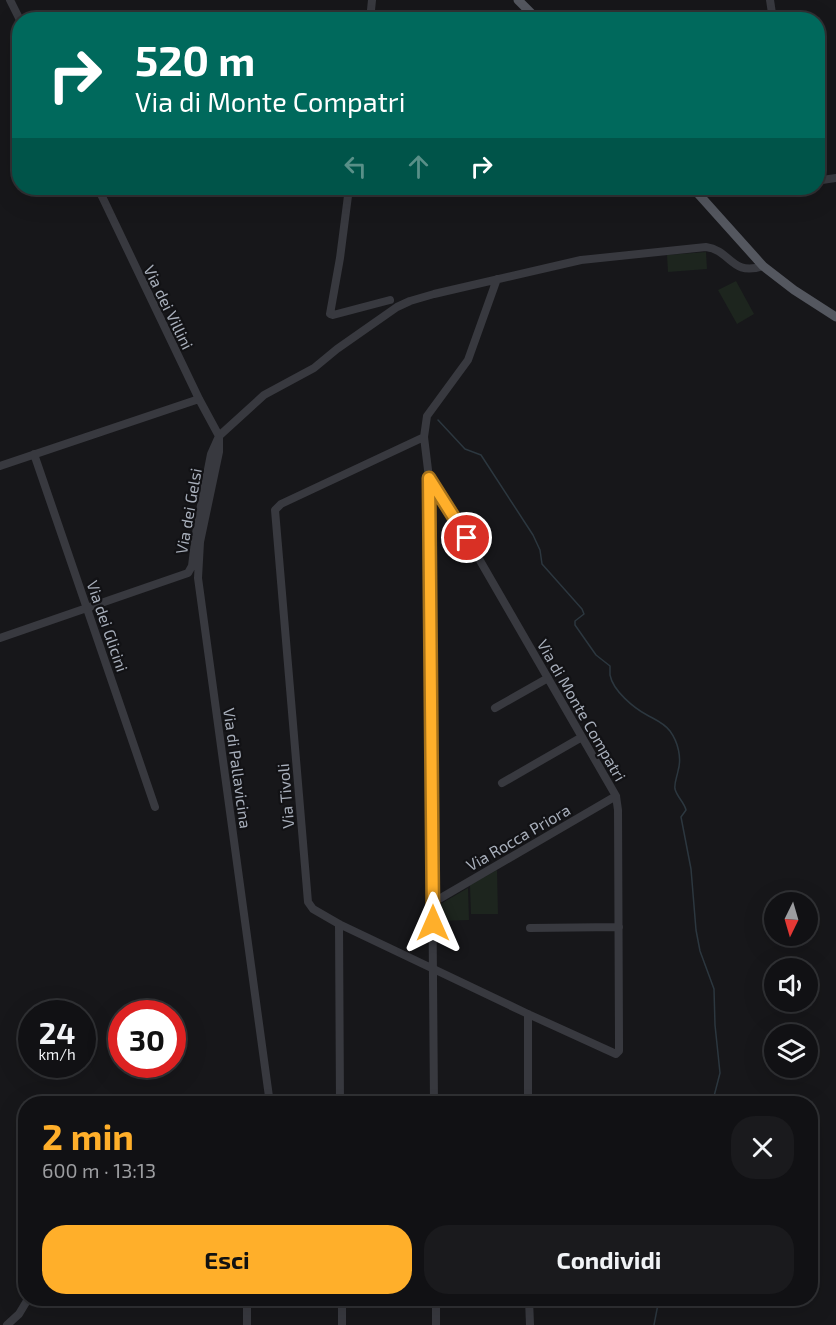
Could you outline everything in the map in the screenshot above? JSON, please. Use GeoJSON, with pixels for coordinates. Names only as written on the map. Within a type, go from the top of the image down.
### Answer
{"type":"FeatureCollection","features":[{"type":"Feature","properties":{"kind":"main road"},"geometry":{"type":"LineString","coordinates":[[518,0],[530,12]]}},
{"type":"Feature","properties":{"kind":"main road"},"geometry":{"type":"LineString","coordinates":[[699,195],[763,266],[799,294],[836,317]]}},
{"type":"Feature","properties":{"kind":"street","name":"Via dei Villini"},"geometry":{"type":"LineString","coordinates":[[101,195],[219,436]]}},
{"type":"Feature","properties":{"kind":"street"},"geometry":{"type":"LineString","coordinates":[[348,195],[330,314],[390,300]]}},
{"type":"Feature","properties":{"kind":"street"},"geometry":{"type":"LineString","coordinates":[[219,436],[264,395],[314,368],[402,304],[424,297],[593,258],[703,247],[717,250],[731,263],[740,267],[749,269],[763,266]]}},
{"type":"Feature","properties":{"kind":"street"},"geometry":{"type":"LineString","coordinates":[[434,1096],[429,478],[424,437],[430,411],[468,360],[497,279]]}},
{"type":"Feature","properties":{"kind":"street"},"geometry":{"type":"LineString","coordinates":[[0,466],[199,399]]}},
{"type":"Feature","properties":{"kind":"street","name":"Via dei Gelsi"},"geometry":{"type":"LineString","coordinates":[[0,638],[183,577],[189,572],[211,454],[219,436]]}},
{"type":"Feature","properties":{"kind":"street","name":"Via di Pallavicina"},"geometry":{"type":"LineString","coordinates":[[219,436],[219,448],[200,542],[198,578],[269,1096]]}},
{"type":"Feature","properties":{"kind":"street","name":"Via Tivoli"},"geometry":{"type":"LineString","coordinates":[[424,437],[280,504],[275,510],[307,898],[313,909],[339,924],[614,1054],[617,1053]]}},
{"type":"Feature","properties":{"kind":"street","name":"Via dei Glicini"},"geometry":{"type":"LineString","coordinates":[[34,454],[155,807]]}},
{"type":"Feature","properties":{"kind":"street","name":"Via di Monte Compatri"},"geometry":{"type":"LineString","coordinates":[[429,478],[467,538],[616,796],[619,927],[619,1045],[617,1053]]}},
{"type":"Feature","properties":{"kind":"street"},"geometry":{"type":"LineString","coordinates":[[495,708],[548,678]]}},
{"type":"Feature","properties":{"kind":"street"},"geometry":{"type":"LineString","coordinates":[[502,783],[582,737]]}},
{"type":"Feature","properties":{"kind":"street","name":"Via Rocca Priora"},"geometry":{"type":"LineString","coordinates":[[432,900],[439,899],[616,796]]}},
{"type":"Feature","properties":{"kind":"street"},"geometry":{"type":"LineString","coordinates":[[339,924],[340,1096]]}},
{"type":"Feature","properties":{"kind":"street"},"geometry":{"type":"LineString","coordinates":[[530,928],[619,927]]}},
{"type":"Feature","properties":{"kind":"street"},"geometry":{"type":"LineString","coordinates":[[528,1014],[528,1096]]}},
{"type":"Feature","properties":{"kind":"street"},"geometry":{"type":"LineString","coordinates":[[7,1325],[20,1314],[24,1306]]}},
{"type":"Feature","properties":{"kind":"street"},"geometry":{"type":"LineString","coordinates":[[247,1306],[247,1325]]}},
{"type":"Feature","properties":{"kind":"street"},"geometry":{"type":"LineString","coordinates":[[342,1306],[342,1325]]}},
{"type":"Feature","properties":{"kind":"street"},"geometry":{"type":"LineString","coordinates":[[436,1306],[436,1325]]}},
{"type":"Feature","properties":{"kind":"street"},"geometry":{"type":"LineString","coordinates":[[530,1306],[530,1325]]}},
{"type":"Feature","properties":{"kind":"shaded area"},"geometry":{"type":"Polygon","coordinates":[[[706,252],[707,269],[668,272],[667,255],[706,252]]]}},
{"type":"Feature","properties":{"kind":"shaded area"},"geometry":{"type":"Polygon","coordinates":[[[736,281],[754,314],[737,324],[718,290],[736,281]]]}},
{"type":"Feature","properties":{"kind":"shaded area"},"geometry":{"type":"Polygon","coordinates":[[[497,870],[498,914],[471,914],[470,885],[497,870]]]}},
{"type":"Feature","properties":{"kind":"shaded area"},"geometry":{"type":"Polygon","coordinates":[[[468,888],[469,920],[437,921],[437,906],[468,888]]]}},
{"type":"Feature","properties":{"kind":"waterway"},"geometry":{"type":"LineString","coordinates":[[438,420],[465,449],[481,455],[533,535],[540,550],[542,564],[582,609],[584,614],[575,621],[575,625],[596,655],[610,666],[610,675],[615,687],[636,708],[665,726],[675,740],[680,761],[675,789],[686,810],[681,817],[691,869],[696,930],[700,951],[714,989],[720,1073],[714,1096]]}},
{"type":"Feature","properties":{"kind":"waterway"},"geometry":{"type":"LineString","coordinates":[[654,1325],[658,1306]]}},
{"type":"Feature","properties":{"kind":"route"},"geometry":{"type":"LineString","coordinates":[[433,923],[429,478],[467,538]]}}]}
